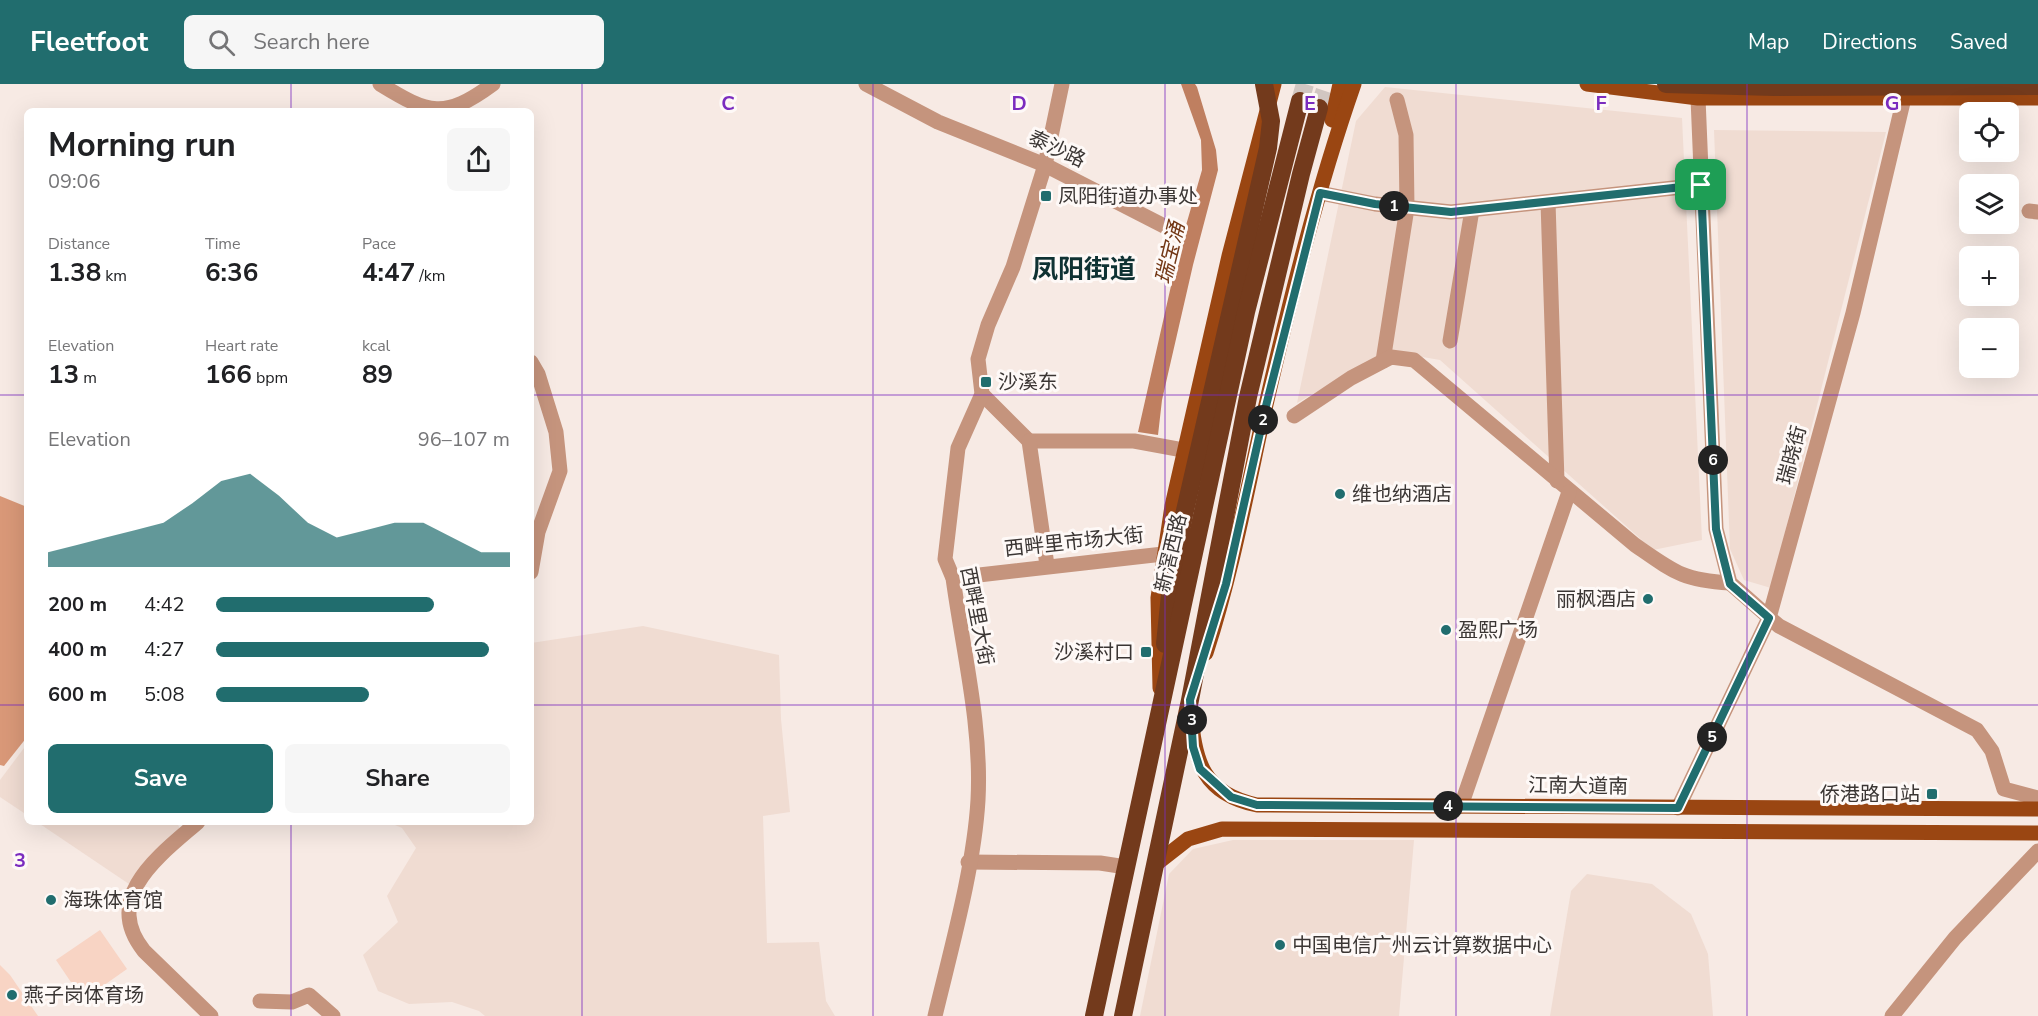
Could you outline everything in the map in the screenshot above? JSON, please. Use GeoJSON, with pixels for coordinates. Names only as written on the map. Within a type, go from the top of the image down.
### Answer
{"type":"FeatureCollection","features":[{"type":"Feature","properties":{"kind":"highway"},"geometry":{"type":"LineString","coordinates":[[1161,699],[1167,615],[1184,515],[1268,148],[1271,121],[1264,84]]}},
{"type":"Feature","properties":{"kind":"highway"},"geometry":{"type":"LineString","coordinates":[[1666,84],[1774,87],[2038,86]]}},
{"type":"Feature","properties":{"kind":"highway","name":"新滘西路"},"geometry":{"type":"LineString","coordinates":[[1094,1016],[1246,312],[1300,101]]}},
{"type":"Feature","properties":{"kind":"highway"},"geometry":{"type":"LineString","coordinates":[[1123,1016],[1190,700],[1248,397],[1295,196],[1334,105]]}},
{"type":"Feature","properties":{"kind":"main road"},"geometry":{"type":"LineString","coordinates":[[1161,699],[1157,630],[1163,554],[1184,450],[1274,84]]}},
{"type":"Feature","properties":{"kind":"main road"},"geometry":{"type":"LineString","coordinates":[[1266,115],[1286,84]]}},
{"type":"Feature","properties":{"kind":"main road"},"geometry":{"type":"LineString","coordinates":[[1328,84],[1334,90],[1334,105]]}},
{"type":"Feature","properties":{"kind":"main road"},"geometry":{"type":"LineString","coordinates":[[1190,700],[1226,584],[1266,406],[1320,193],[1321,162],[1341,84]]}},
{"type":"Feature","properties":{"kind":"main road"},"geometry":{"type":"LineString","coordinates":[[1334,105],[1354,84]]}},
{"type":"Feature","properties":{"kind":"main road"},"geometry":{"type":"LineString","coordinates":[[1334,105],[1366,84]]}},
{"type":"Feature","properties":{"kind":"main road"},"geometry":{"type":"LineString","coordinates":[[1587,84],[1698,98],[2038,98]]}},
{"type":"Feature","properties":{"kind":"main road","name":"江南大道南"},"geometry":{"type":"LineString","coordinates":[[1190,700],[1193,747],[1200,769],[1231,797],[1257,805],[2038,809]]}},
{"type":"Feature","properties":{"kind":"main road"},"geometry":{"type":"LineString","coordinates":[[1156,864],[1188,839],[1222,829],[2038,833]]}},
{"type":"Feature","properties":{"kind":"street"},"geometry":{"type":"LineString","coordinates":[[380,84],[425,108]]}},
{"type":"Feature","properties":{"kind":"street"},"geometry":{"type":"LineString","coordinates":[[447,108],[455,107],[493,84]]}},
{"type":"Feature","properties":{"kind":"street","name":"泰沙路"},"geometry":{"type":"LineString","coordinates":[[866,84],[938,122],[1046,165],[1164,225]]}},
{"type":"Feature","properties":{"kind":"street"},"geometry":{"type":"LineString","coordinates":[[1047,565],[1029,441],[982,394],[978,359],[988,325],[1013,267],[1046,165],[1062,84]]}},
{"type":"Feature","properties":{"kind":"street"},"geometry":{"type":"LineString","coordinates":[[1698,98],[1716,529],[1730,584],[1779,626],[1977,730],[1992,751],[2004,789],[2038,798]]}},
{"type":"Feature","properties":{"kind":"street","name":"瑞晓街"},"geometry":{"type":"LineString","coordinates":[[1678,808],[1769,618],[1853,313],[1904,98]]}},
{"type":"Feature","properties":{"kind":"street"},"geometry":{"type":"LineString","coordinates":[[1383,361],[1407,208],[1406,135],[1397,100]]}},
{"type":"Feature","properties":{"kind":"street"},"geometry":{"type":"LineString","coordinates":[[1320,193],[1407,208],[1451,212],[1701,185]]}},
{"type":"Feature","properties":{"kind":"street"},"geometry":{"type":"LineString","coordinates":[[1548,202],[1557,481]]}},
{"type":"Feature","properties":{"kind":"street"},"geometry":{"type":"LineString","coordinates":[[1450,342],[1472,210]]}},
{"type":"Feature","properties":{"kind":"street"},"geometry":{"type":"LineString","coordinates":[[1294,416],[1351,378],[1391,357],[1413,360],[1635,545],[1673,571],[1694,581],[1730,584]]}},
{"type":"Feature","properties":{"kind":"street"},"geometry":{"type":"LineString","coordinates":[[534,367],[556,432],[560,471],[537,532],[534,552]]}},
{"type":"Feature","properties":{"kind":"street","name":"西畔里大街"},"geometry":{"type":"LineString","coordinates":[[935,1016],[968,862],[978,801],[975,723],[953,578],[945,559],[957,448],[982,394]]}},
{"type":"Feature","properties":{"kind":"street"},"geometry":{"type":"LineString","coordinates":[[1029,441],[1134,441],[1184,450]]}},
{"type":"Feature","properties":{"kind":"street"},"geometry":{"type":"LineString","coordinates":[[1461,806],[1569,492]]}},
{"type":"Feature","properties":{"kind":"street","name":"西畔里市场大街"},"geometry":{"type":"LineString","coordinates":[[953,578],[1047,565],[1163,554]]}},
{"type":"Feature","properties":{"kind":"street"},"geometry":{"type":"LineString","coordinates":[[195,825],[140,877],[131,898],[130,922],[137,942],[144,951],[211,1016]]}},
{"type":"Feature","properties":{"kind":"street"},"geometry":{"type":"LineString","coordinates":[[1892,1016],[1955,938],[2038,851]]}},
{"type":"Feature","properties":{"kind":"street"},"geometry":{"type":"LineString","coordinates":[[968,862],[1100,863],[1126,867]]}},
{"type":"Feature","properties":{"kind":"street"},"geometry":{"type":"LineString","coordinates":[[260,1001],[292,1002],[309,995],[333,1016]]}},
{"type":"Feature","properties":{"kind":"shaded area"},"geometry":{"type":"Polygon","coordinates":[[[1181,84],[1195,84],[1197,87],[1216,150],[1218,170],[1193,265],[1162,400],[1158,435],[1138,432],[1180,246],[1202,170],[1201,140],[1181,84]]]}},
{"type":"Feature","properties":{"kind":"shaded area"},"geometry":{"type":"Polygon","coordinates":[[[1385,87],[1682,118],[1702,540],[1653,550],[1440,360],[1388,351],[1297,403],[1356,121],[1385,87]]]}},
{"type":"Feature","properties":{"kind":"shaded area"},"geometry":{"type":"Polygon","coordinates":[[[1714,130],[1886,132],[1771,588],[1744,580],[1730,549],[1714,130]]]}},
{"type":"Feature","properties":{"kind":"shaded area"},"geometry":{"type":"Polygon","coordinates":[[[0,496],[24,506],[24,741],[4,766],[0,765],[0,496]]]}},
{"type":"Feature","properties":{"kind":"shaded area"},"geometry":{"type":"Polygon","coordinates":[[[643,626],[779,655],[781,719],[790,812],[763,816],[767,943],[819,942],[826,1001],[835,1016],[485,1016],[479,1011],[452,1002],[409,1004],[378,991],[363,955],[398,922],[387,896],[416,848],[402,828],[395,825],[534,825],[534,643],[643,626]]]}},
{"type":"Feature","properties":{"kind":"shaded area"},"geometry":{"type":"Polygon","coordinates":[[[24,748],[24,813],[0,797],[0,780],[24,748]]]}},
{"type":"Feature","properties":{"kind":"shaded area"},"geometry":{"type":"Polygon","coordinates":[[[41,825],[178,825],[181,832],[129,884],[41,825]]]}},
{"type":"Feature","properties":{"kind":"shaded area","name":"中国电信广州云计算数据中心"},"geometry":{"type":"Polygon","coordinates":[[[1233,840],[1414,840],[1399,1016],[1140,1016],[1169,874],[1193,849],[1233,840]]]}},
{"type":"Feature","properties":{"kind":"shaded area"},"geometry":{"type":"Polygon","coordinates":[[[1587,874],[1652,884],[1691,914],[1708,954],[1713,1016],[1550,1016],[1571,891],[1587,874]]]}},
{"type":"Feature","properties":{"kind":"shaded area"},"geometry":{"type":"Polygon","coordinates":[[[100,930],[127,969],[83,1000],[56,960],[100,930]]]}},
{"type":"Feature","properties":{"kind":"shaded area","name":"燕子岗体育场"},"geometry":{"type":"Polygon","coordinates":[[[0,965],[10,975],[38,1016],[0,1016],[0,965]]]}},
{"type":"Feature","properties":{"kind":"tunnel"},"geometry":{"type":"LineString","coordinates":[[1300,101],[1305,84]]}},
{"type":"Feature","properties":{"kind":"tunnel"},"geometry":{"type":"LineString","coordinates":[[1319,108],[1327,84]]}},
{"type":"Feature","properties":{"kind":"place","name":"凤阳街道办事处"},"geometry":{"type":"Point","coordinates":[1046,196]}},
{"type":"Feature","properties":{"kind":"place","name":"沙溪东"},"geometry":{"type":"Point","coordinates":[986,382]}},
{"type":"Feature","properties":{"kind":"place","name":"维也纳酒店"},"geometry":{"type":"Point","coordinates":[1340,494]}},
{"type":"Feature","properties":{"kind":"place","name":"丽枫酒店"},"geometry":{"type":"Point","coordinates":[1648,599]}},
{"type":"Feature","properties":{"kind":"place","name":"盈熙广场"},"geometry":{"type":"Point","coordinates":[1446,630]}},
{"type":"Feature","properties":{"kind":"place","name":"沙溪村口"},"geometry":{"type":"Point","coordinates":[1146,652]}},
{"type":"Feature","properties":{"kind":"place","name":"侨港路口站"},"geometry":{"type":"Point","coordinates":[1932,794]}},
{"type":"Feature","properties":{"kind":"place","name":"海珠体育馆"},"geometry":{"type":"Point","coordinates":[51,900]}},
{"type":"Feature","properties":{"kind":"place","name":"中国电信广州云计算数据中心"},"geometry":{"type":"Point","coordinates":[1280,945]}},
{"type":"Feature","properties":{"kind":"place","name":"燕子岗体育场"},"geometry":{"type":"Point","coordinates":[12,995]}},
{"type":"Feature","properties":{"kind":"district","name":"凤阳街道"},"geometry":{"type":"Point","coordinates":[1084,269]}},
{"type":"Feature","properties":{"kind":"route"},"geometry":{"type":"LineString","coordinates":[[1701,185],[1716,529],[1730,584],[1769,618],[1678,808],[1257,805],[1231,797],[1200,769],[1193,747],[1190,700],[1232,563],[1266,406],[1320,193],[1375,204],[1451,212],[1701,185]]}},
{"type":"Feature","properties":{"kind":"water label","name":"瑞宝涌"},"geometry":{"type":"Point","coordinates":[1170,253]}}]}
